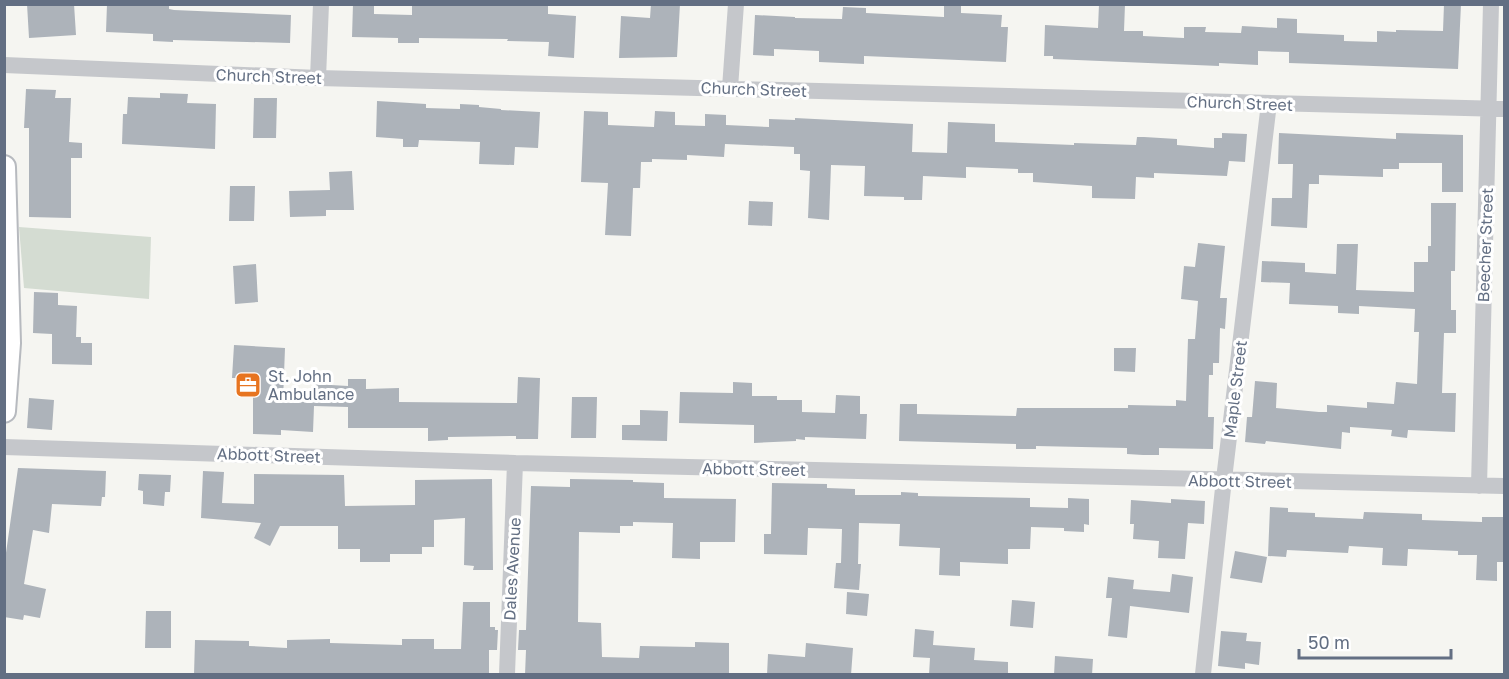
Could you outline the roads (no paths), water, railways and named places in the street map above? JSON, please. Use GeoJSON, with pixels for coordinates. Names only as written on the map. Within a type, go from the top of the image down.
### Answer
{"type":"FeatureCollection","features":[{"type":"Feature","properties":{"kind":"street"},"geometry":{"type":"LineString","coordinates":[[318,78],[321,4]]}},
{"type":"Feature","properties":{"kind":"street"},"geometry":{"type":"LineString","coordinates":[[730,88],[736,4]]}},
{"type":"Feature","properties":{"kind":"street","name":"Beecher Street"},"geometry":{"type":"LineString","coordinates":[[1479,486],[1497,109],[1491,4]]}},
{"type":"Feature","properties":{"kind":"street","name":"Church Street"},"geometry":{"type":"LineString","coordinates":[[4,65],[318,78],[1497,109]]}},
{"type":"Feature","properties":{"kind":"street","name":"Maple Street"},"geometry":{"type":"LineString","coordinates":[[1203,675],[1269,104]]}},
{"type":"Feature","properties":{"kind":"street"},"geometry":{"type":"LineString","coordinates":[[4,166],[7,343],[4,411]]}},
{"type":"Feature","properties":{"kind":"street","name":"Abbott Street"},"geometry":{"type":"LineString","coordinates":[[4,447],[515,464],[1504,486]]}},
{"type":"Feature","properties":{"kind":"street","name":"Dales Avenue"},"geometry":{"type":"LineString","coordinates":[[507,675],[515,464]]}},
{"type":"Feature","properties":{"kind":"place","name":"St. John Ambulance"},"geometry":{"type":"Point","coordinates":[248,385]}}]}
